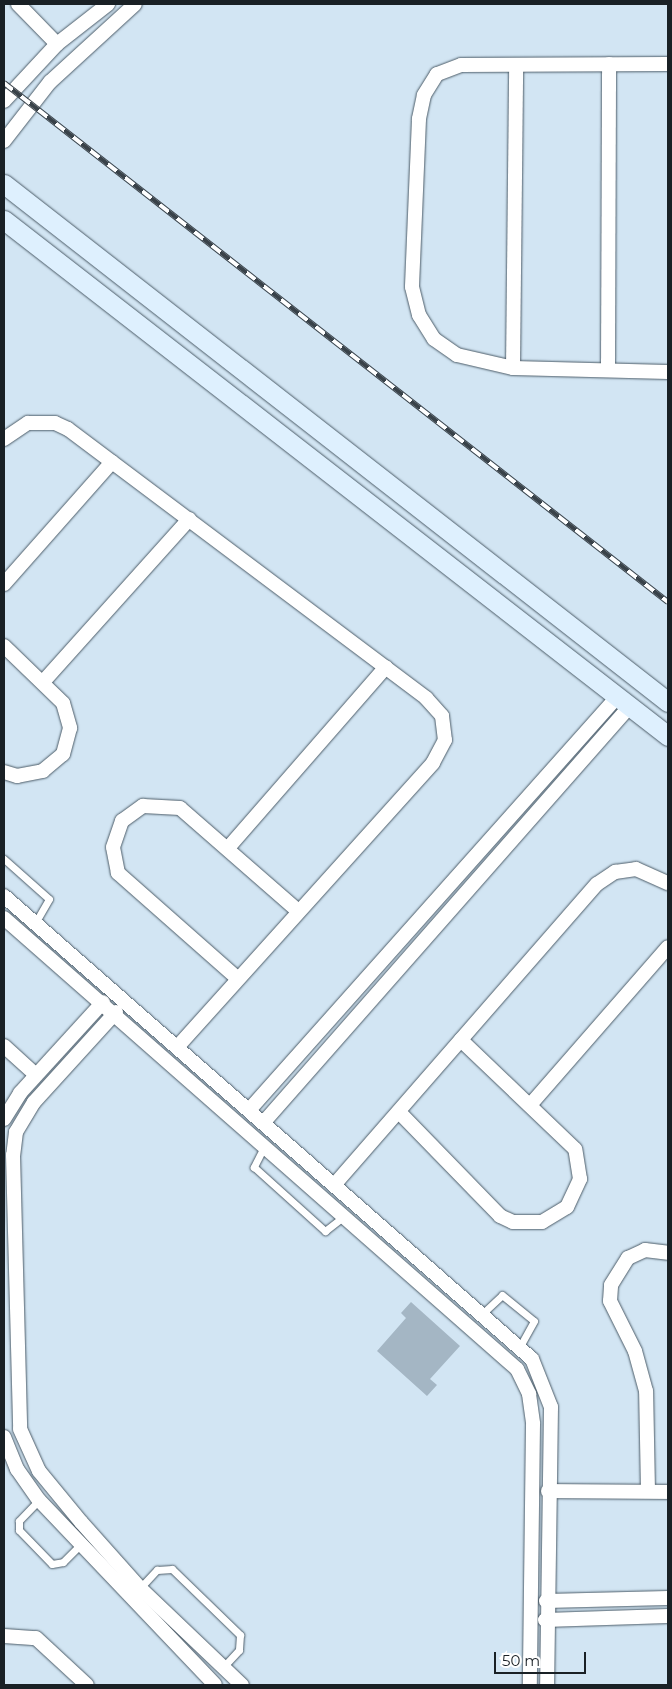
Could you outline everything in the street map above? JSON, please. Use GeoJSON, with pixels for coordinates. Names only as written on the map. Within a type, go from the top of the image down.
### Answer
{"type":"FeatureCollection","features":[{"type":"Feature","properties":{"kind":"street"},"geometry":{"type":"LineString","coordinates":[[18,4],[57,44]]}},
{"type":"Feature","properties":{"kind":"street"},"geometry":{"type":"LineString","coordinates":[[4,101],[57,44],[108,4]]}},
{"type":"Feature","properties":{"kind":"street"},"geometry":{"type":"LineString","coordinates":[[4,141],[50,82],[135,4]]}},
{"type":"Feature","properties":{"kind":"street"},"geometry":{"type":"LineString","coordinates":[[608,370],[609,64]]}},
{"type":"Feature","properties":{"kind":"street"},"geometry":{"type":"LineString","coordinates":[[668,64],[461,65],[437,74],[424,95],[412,287],[419,315],[434,339],[457,355],[514,368],[668,372]]}},
{"type":"Feature","properties":{"kind":"street"},"geometry":{"type":"LineString","coordinates":[[514,368],[516,65]]}},
{"type":"Feature","properties":{"kind":"street"},"geometry":{"type":"LineString","coordinates":[[4,184],[349,451],[668,702]]}},
{"type":"Feature","properties":{"kind":"street"},"geometry":{"type":"LineString","coordinates":[[4,220],[332,472],[668,736]]}},
{"type":"Feature","properties":{"kind":"street"},"geometry":{"type":"LineString","coordinates":[[58,260],[75,239]]}},
{"type":"Feature","properties":{"kind":"street"},"geometry":{"type":"LineString","coordinates":[[4,439],[28,422],[55,423],[112,462],[386,668],[442,716],[445,734],[440,752],[236,978],[178,1046]]}},
{"type":"Feature","properties":{"kind":"street"},"geometry":{"type":"LineString","coordinates":[[332,472],[349,451]]}},
{"type":"Feature","properties":{"kind":"street"},"geometry":{"type":"LineString","coordinates":[[4,584],[112,462]]}},
{"type":"Feature","properties":{"kind":"street"},"geometry":{"type":"LineString","coordinates":[[43,682],[189,519]]}},
{"type":"Feature","properties":{"kind":"street"},"geometry":{"type":"LineString","coordinates":[[4,646],[43,682],[68,715],[69,742],[59,759],[43,771],[17,776],[4,772]]}},
{"type":"Feature","properties":{"kind":"street"},"geometry":{"type":"LineString","coordinates":[[228,848],[386,668]]}},
{"type":"Feature","properties":{"kind":"street"},"geometry":{"type":"LineString","coordinates":[[250,1109],[285,1072],[586,732],[624,701]]}},
{"type":"Feature","properties":{"kind":"street"},"geometry":{"type":"LineString","coordinates":[[264,1122],[598,742],[624,701]]}},
{"type":"Feature","properties":{"kind":"street"},"geometry":{"type":"LineString","coordinates":[[586,732],[598,742]]}},
{"type":"Feature","properties":{"kind":"street"},"geometry":{"type":"LineString","coordinates":[[236,978],[127,884],[116,866],[113,846],[122,821],[155,804],[180,808],[297,910]]}},
{"type":"Feature","properties":{"kind":"street"},"geometry":{"type":"LineString","coordinates":[[335,1184],[605,877],[636,869],[668,883]]}},
{"type":"Feature","properties":{"kind":"street"},"geometry":{"type":"LineString","coordinates":[[4,896],[520,1346],[548,1390],[545,1620],[547,1685]]}},
{"type":"Feature","properties":{"kind":"street"},"geometry":{"type":"LineString","coordinates":[[4,918],[116,1012],[517,1368],[529,1394],[533,1424],[530,1685]]}},
{"type":"Feature","properties":{"kind":"street"},"geometry":{"type":"LineString","coordinates":[[47,956],[59,943]]}},
{"type":"Feature","properties":{"kind":"street"},"geometry":{"type":"LineString","coordinates":[[531,1104],[668,947]]}},
{"type":"Feature","properties":{"kind":"street"},"geometry":{"type":"LineString","coordinates":[[4,1119],[36,1075],[103,1002]]}},
{"type":"Feature","properties":{"kind":"street"},"geometry":{"type":"LineString","coordinates":[[116,1012],[21,1121],[14,1144],[9,1178],[20,1429],[39,1472],[81,1522],[140,1588],[242,1685]]}},
{"type":"Feature","properties":{"kind":"street"},"geometry":{"type":"LineString","coordinates":[[69,1038],[81,1050]]}},
{"type":"Feature","properties":{"kind":"street"},"geometry":{"type":"LineString","coordinates":[[399,1112],[500,1216],[528,1224],[555,1216],[567,1207],[580,1179],[575,1149],[531,1104],[461,1040]]}},
{"type":"Feature","properties":{"kind":"street"},"geometry":{"type":"LineString","coordinates":[[4,1046],[36,1075]]}},
{"type":"Feature","properties":{"kind":"street"},"geometry":{"type":"LineString","coordinates":[[285,1072],[297,1083]]}},
{"type":"Feature","properties":{"kind":"street"},"geometry":{"type":"LineString","coordinates":[[293,1169],[304,1156]]}},
{"type":"Feature","properties":{"kind":"street"},"geometry":{"type":"LineString","coordinates":[[648,1492],[646,1390],[635,1351],[610,1301],[610,1285],[628,1258],[645,1250],[668,1253]]}},
{"type":"Feature","properties":{"kind":"street"},"geometry":{"type":"LineString","coordinates":[[488,1342],[498,1327]]}},
{"type":"Feature","properties":{"kind":"street"},"geometry":{"type":"LineString","coordinates":[[4,1437],[17,1468],[39,1500],[67,1533],[215,1685]]}},
{"type":"Feature","properties":{"kind":"street"},"geometry":{"type":"LineString","coordinates":[[548,1491],[668,1492]]}},
{"type":"Feature","properties":{"kind":"street"},"geometry":{"type":"LineString","coordinates":[[67,1533],[81,1522]]}},
{"type":"Feature","properties":{"kind":"street"},"geometry":{"type":"LineString","coordinates":[[530,1565],[546,1565]]}},
{"type":"Feature","properties":{"kind":"street"},"geometry":{"type":"LineString","coordinates":[[546,1601],[668,1598]]}},
{"type":"Feature","properties":{"kind":"street"},"geometry":{"type":"LineString","coordinates":[[597,1600],[598,1617]]}},
{"type":"Feature","properties":{"kind":"street"},"geometry":{"type":"LineString","coordinates":[[545,1620],[668,1616]]}},
{"type":"Feature","properties":{"kind":"street"},"geometry":{"type":"LineString","coordinates":[[4,1636],[36,1638],[87,1685]]}},
{"type":"Feature","properties":{"kind":"street"},"geometry":{"type":"LineString","coordinates":[[530,1668],[546,1667]]}},
{"type":"Feature","properties":{"kind":"lane"},"geometry":{"type":"LineString","coordinates":[[4,859],[49,899],[35,923]]}},
{"type":"Feature","properties":{"kind":"lane"},"geometry":{"type":"LineString","coordinates":[[265,1144],[254,1167],[325,1230],[344,1215]]}},
{"type":"Feature","properties":{"kind":"lane"},"geometry":{"type":"LineString","coordinates":[[483,1313],[502,1295],[534,1321],[520,1346]]}},
{"type":"Feature","properties":{"kind":"lane"},"geometry":{"type":"LineString","coordinates":[[39,1500],[18,1521],[19,1530],[52,1564],[63,1562],[79,1546]]}},
{"type":"Feature","properties":{"kind":"lane"},"geometry":{"type":"LineString","coordinates":[[140,1588],[157,1570],[172,1569],[240,1635],[239,1650],[224,1667]]}},
{"type":"Feature","properties":{"kind":"building"},"geometry":{"type":"Polygon","coordinates":[[[411,1302],[460,1346],[430,1379],[437,1385],[427,1396],[377,1351],[406,1318],[401,1313],[411,1302]]]}},
{"type":"Feature","properties":{"kind":"railway"},"geometry":{"type":"LineString","coordinates":[[4,83],[668,602]]}}]}
